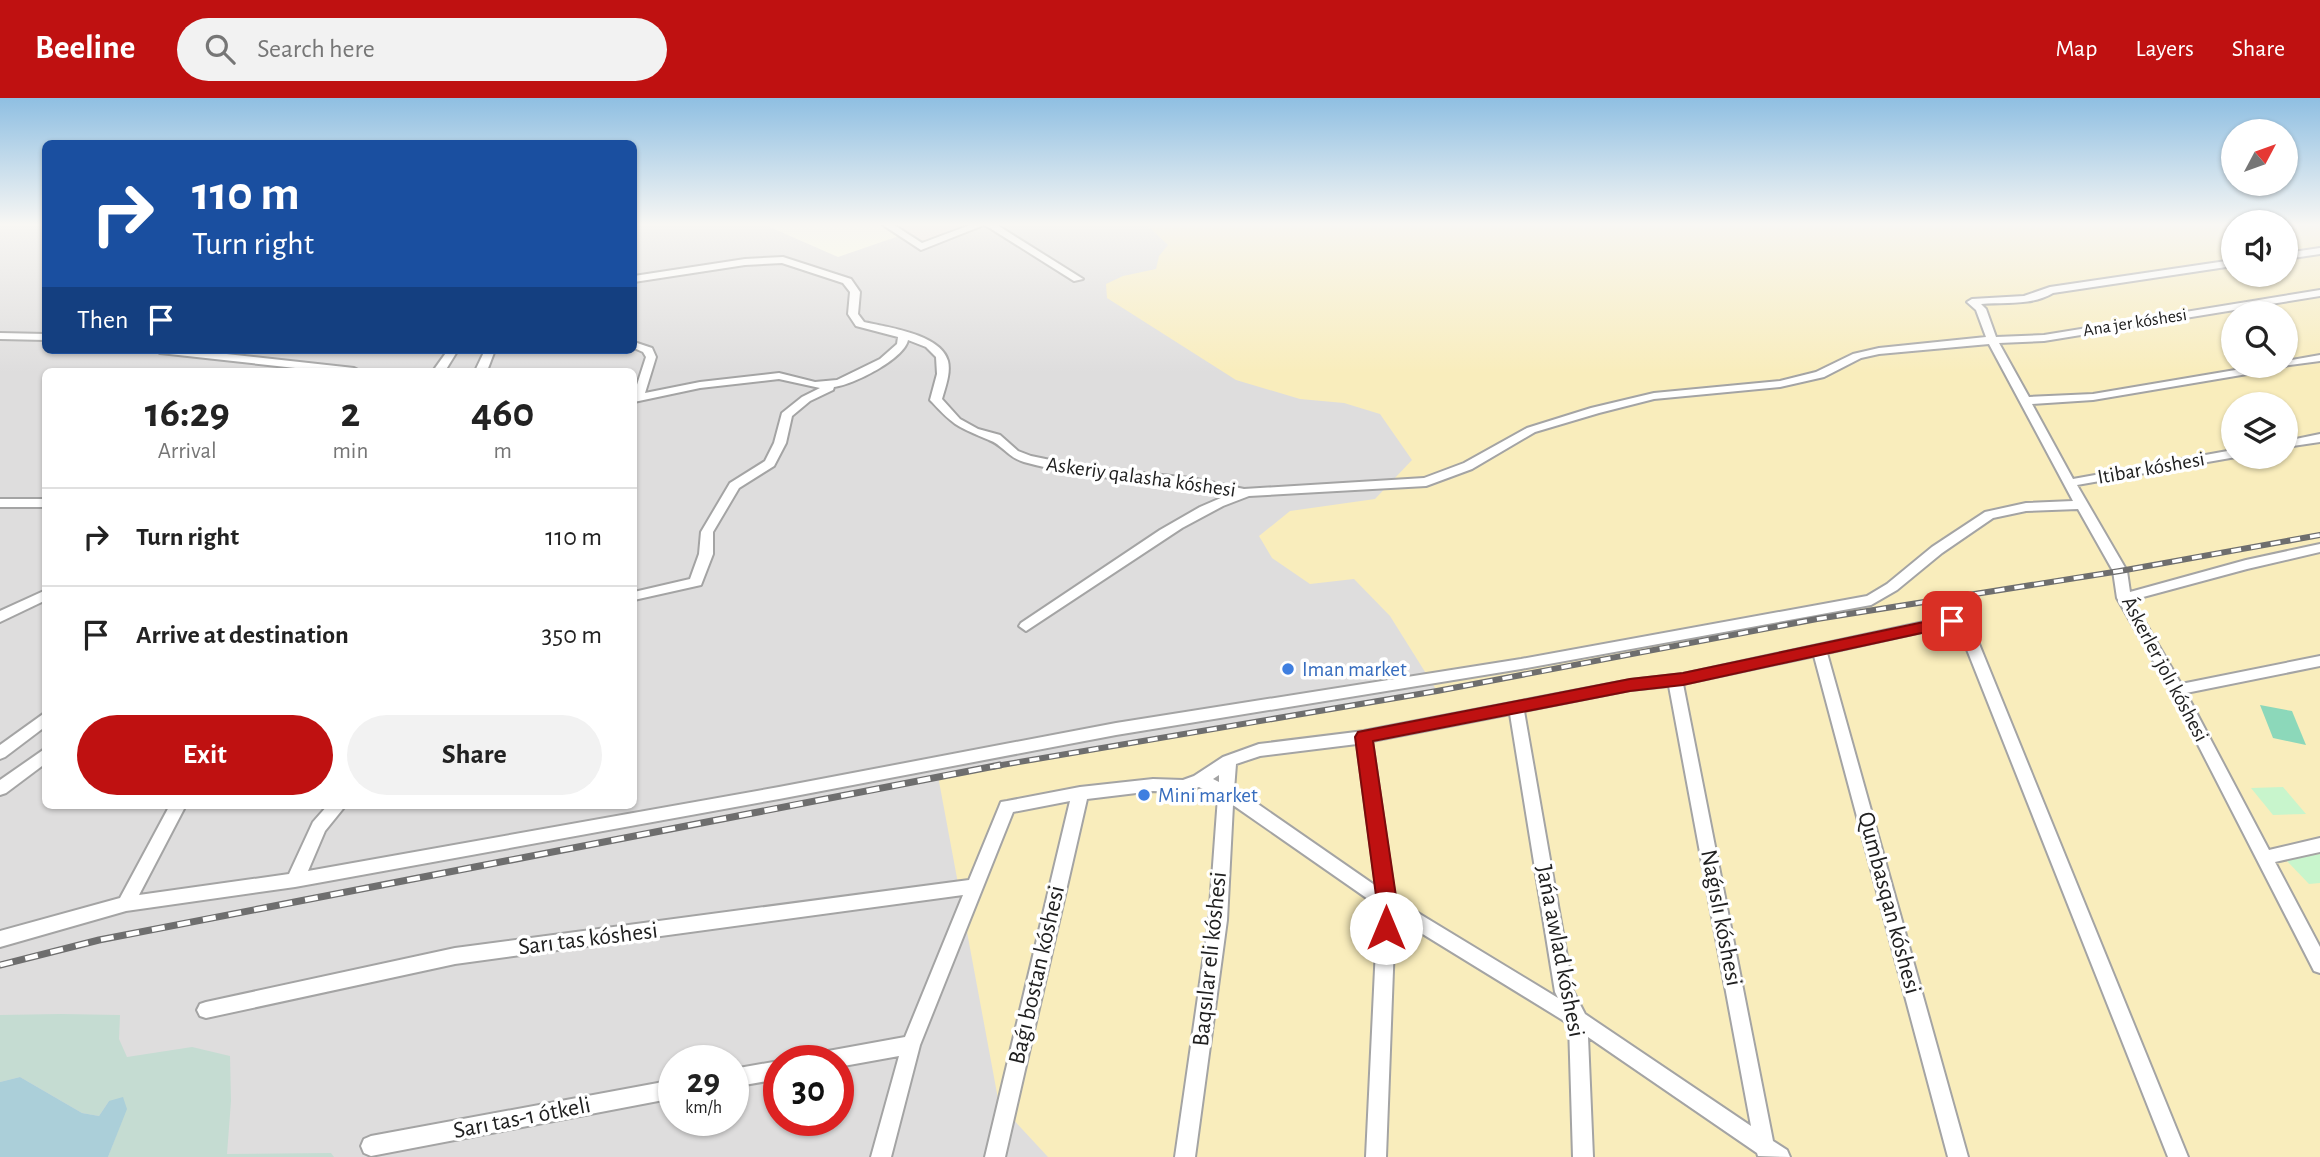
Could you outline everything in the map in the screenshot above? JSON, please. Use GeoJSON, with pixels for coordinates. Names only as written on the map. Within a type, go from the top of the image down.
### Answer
{"type":"FeatureCollection","features":[{"type":"Feature","properties":{"kind":"street","name":"Askeriy qalasha kóshesi"},"geometry":{"type":"LineString","coordinates":[[637,279],[662,274]]}},
{"type":"Feature","properties":{"kind":"street","name":"Askeriy qalasha kóshesi"},"geometry":{"type":"LineString","coordinates":[[827,274],[847,281],[855,292],[853,314],[860,324],[904,335],[939,349],[944,360],[944,373],[936,400],[956,421],[974,431],[996,438],[1014,454],[1084,471],[1191,481],[1248,492],[1426,482],[1468,466],[1531,430],[1595,410]]}},
{"type":"Feature","properties":{"kind":"street"},"geometry":{"type":"LineString","coordinates":[[1070,274],[1078,279]]}},
{"type":"Feature","properties":{"kind":"street","name":"Áskerler jolı kóshesi"},"geometry":{"type":"LineString","coordinates":[[2153,274],[2050,289],[2040,298],[2002,298],[1972,302],[1981,309],[1992,340],[2120,571],[2124,598],[2177,690],[2320,965]]}},
{"type":"Feature","properties":{"kind":"street","name":"Ana jer kóshesi"},"geometry":{"type":"LineString","coordinates":[[1595,410],[1654,396],[1780,384],[1820,375],[1857,356],[1879,351],[2044,338],[2320,293]]}},
{"type":"Feature","properties":{"kind":"street"},"geometry":{"type":"LineString","coordinates":[[637,595],[696,582],[706,554],[707,532],[734,486],[770,463],[780,443],[786,415],[806,399],[860,374],[895,352],[902,345],[904,335]]}},
{"type":"Feature","properties":{"kind":"street"},"geometry":{"type":"LineString","coordinates":[[0,336],[42,337]]}},
{"type":"Feature","properties":{"kind":"street"},"geometry":{"type":"LineString","coordinates":[[637,346],[648,350],[651,357],[637,395]]}},
{"type":"Feature","properties":{"kind":"street"},"geometry":{"type":"LineString","coordinates":[[197,354],[326,368]]}},
{"type":"Feature","properties":{"kind":"street"},"geometry":{"type":"LineString","coordinates":[[2298,362],[2320,358]]}},
{"type":"Feature","properties":{"kind":"street"},"geometry":{"type":"LineString","coordinates":[[2026,401],[2093,397],[2221,375]]}},
{"type":"Feature","properties":{"kind":"street"},"geometry":{"type":"LineString","coordinates":[[637,398],[700,385],[779,376],[815,385],[839,383]]}},
{"type":"Feature","properties":{"kind":"street"},"geometry":{"type":"LineString","coordinates":[[2298,442],[2320,438]]}},
{"type":"Feature","properties":{"kind":"street","name":"Itibar kóshesi"},"geometry":{"type":"LineString","coordinates":[[2069,483],[2221,456]]}},
{"type":"Feature","properties":{"kind":"street"},"geometry":{"type":"LineString","coordinates":[[1191,481],[1203,495],[1207,509]]}},
{"type":"Feature","properties":{"kind":"street","name":"Askeriy qalasha kóshesi"},"geometry":{"type":"LineString","coordinates":[[1026,626],[1076,589],[1207,509],[1227,498],[1248,492]]}},
{"type":"Feature","properties":{"kind":"street"},"geometry":{"type":"LineString","coordinates":[[0,503],[42,503]]}},
{"type":"Feature","properties":{"kind":"street"},"geometry":{"type":"LineString","coordinates":[[0,939],[126,904],[295,880],[1116,729],[1521,664],[1871,600],[1989,515],[2026,507],[2082,505]]}},
{"type":"Feature","properties":{"kind":"street"},"geometry":{"type":"LineString","coordinates":[[2124,598],[2205,578],[2271,556],[2320,548]]}},
{"type":"Feature","properties":{"kind":"street"},"geometry":{"type":"LineString","coordinates":[[0,617],[42,596]]}},
{"type":"Feature","properties":{"kind":"street"},"geometry":{"type":"LineString","coordinates":[[881,1157],[911,1045],[1007,807],[1080,793],[1153,785],[1184,786],[1200,780],[1228,761],[1259,750],[1364,737],[1630,685],[1675,680],[1799,656],[1819,648],[1952,621],[1968,634],[2178,1157]]}},
{"type":"Feature","properties":{"kind":"street","name":"Qumbasqan kóshesi"},"geometry":{"type":"LineString","coordinates":[[1819,648],[1958,1157]]}},
{"type":"Feature","properties":{"kind":"street"},"geometry":{"type":"LineString","coordinates":[[2177,690],[2320,661]]}},
{"type":"Feature","properties":{"kind":"street","name":"Naǵıslı kóshesi"},"geometry":{"type":"LineString","coordinates":[[1675,680],[1770,1153]]}},
{"type":"Feature","properties":{"kind":"street","name":"Jańa awlad kóshesi"},"geometry":{"type":"LineString","coordinates":[[1516,706],[1564,992],[1578,1020],[1583,1157]]}},
{"type":"Feature","properties":{"kind":"street"},"geometry":{"type":"LineString","coordinates":[[0,753],[42,720]]}},
{"type":"Feature","properties":{"kind":"street"},"geometry":{"type":"LineString","coordinates":[[1364,737],[1387,903],[1376,1157]]}},
{"type":"Feature","properties":{"kind":"street"},"geometry":{"type":"LineString","coordinates":[[0,789],[42,757]]}},
{"type":"Feature","properties":{"kind":"street","name":"Baqsılar eli kóshesi"},"geometry":{"type":"LineString","coordinates":[[1185,1157],[1218,920],[1228,761]]}},
{"type":"Feature","properties":{"kind":"street"},"geometry":{"type":"LineString","coordinates":[[1200,780],[1246,804],[1387,903],[1578,1020],[1770,1153]]}},
{"type":"Feature","properties":{"kind":"street","name":"Baǵı bostan kóshesi"},"geometry":{"type":"LineString","coordinates":[[995,1157],[1080,793]]}},
{"type":"Feature","properties":{"kind":"street"},"geometry":{"type":"LineString","coordinates":[[126,904],[176,809]]}},
{"type":"Feature","properties":{"kind":"street"},"geometry":{"type":"LineString","coordinates":[[295,880],[319,827],[335,809]]}},
{"type":"Feature","properties":{"kind":"street"},"geometry":{"type":"LineString","coordinates":[[2265,858],[2320,845]]}},
{"type":"Feature","properties":{"kind":"street","name":"Sarı tas kóshesi"},"geometry":{"type":"LineString","coordinates":[[206,1010],[456,956],[973,887]]}},
{"type":"Feature","properties":{"kind":"street"},"geometry":{"type":"LineString","coordinates":[[854,1055],[911,1045]]}},
{"type":"Feature","properties":{"kind":"street","name":"Sarı tas-1 ótkeli"},"geometry":{"type":"LineString","coordinates":[[371,1146],[658,1092]]}},
{"type":"Feature","properties":{"kind":"shaded area"},"geometry":{"type":"Polygon","coordinates":[[[0,274],[42,274],[42,354],[637,354],[637,274],[2221,274],[2221,287],[2298,287],[2298,274],[2320,274],[2320,1157],[0,1157],[0,274]]]}},
{"type":"Feature","properties":{"kind":"shaded area"},"geometry":{"type":"Polygon","coordinates":[[[0,1015],[120,1015],[119,1039],[127,1057],[192,1047],[230,1056],[231,1101],[227,1154],[331,1153],[334,1157],[108,1157],[126,1109],[109,1101],[99,1116],[82,1113],[20,1077],[0,1082],[0,1015]]]}},
{"type":"Feature","properties":{"kind":"sand"},"geometry":{"type":"Polygon","coordinates":[[[1130,274],[2221,274],[2221,287],[2298,287],[2298,274],[2320,274],[2320,1157],[1048,1157],[999,1104],[938,776],[1437,691],[1390,616],[1354,579],[1310,584],[1272,558],[1259,536],[1290,511],[1375,499],[1412,460],[1380,414],[1344,403],[1300,399],[1236,380],[1107,298],[1106,284],[1130,274]]]}},
{"type":"Feature","properties":{"kind":"green space"},"geometry":{"type":"Polygon","coordinates":[[[2260,705],[2292,711],[2306,745],[2273,738],[2260,705]]]}},
{"type":"Feature","properties":{"kind":"green space"},"geometry":{"type":"Polygon","coordinates":[[[2283,787],[2306,814],[2273,815],[2251,788],[2283,787]]]}},
{"type":"Feature","properties":{"kind":"green space"},"geometry":{"type":"Polygon","coordinates":[[[2320,854],[2320,883],[2309,884],[2285,859],[2320,854]]]}},
{"type":"Feature","properties":{"kind":"water"},"geometry":{"type":"Polygon","coordinates":[[[20,1077],[82,1113],[99,1116],[109,1101],[123,1097],[127,1109],[108,1157],[0,1157],[0,1082],[20,1077]]]}},
{"type":"Feature","properties":{"kind":"railway"},"geometry":{"type":"LineString","coordinates":[[990,767],[1437,691],[1817,619],[2120,571],[2320,535]]}},
{"type":"Feature","properties":{"kind":"railway"},"geometry":{"type":"LineString","coordinates":[[0,965],[99,940],[1000,765]]}},
{"type":"Feature","properties":{"kind":"place","name":"Iman market"},"geometry":{"type":"Point","coordinates":[1288,669]}},
{"type":"Feature","properties":{"kind":"place","name":"Mini market"},"geometry":{"type":"Point","coordinates":[1144,795]}},
{"type":"Feature","properties":{"kind":"route"},"geometry":{"type":"LineString","coordinates":[[1386,928],[1387,903],[1364,737],[1630,685],[1683,679],[1952,621]]}}]}
